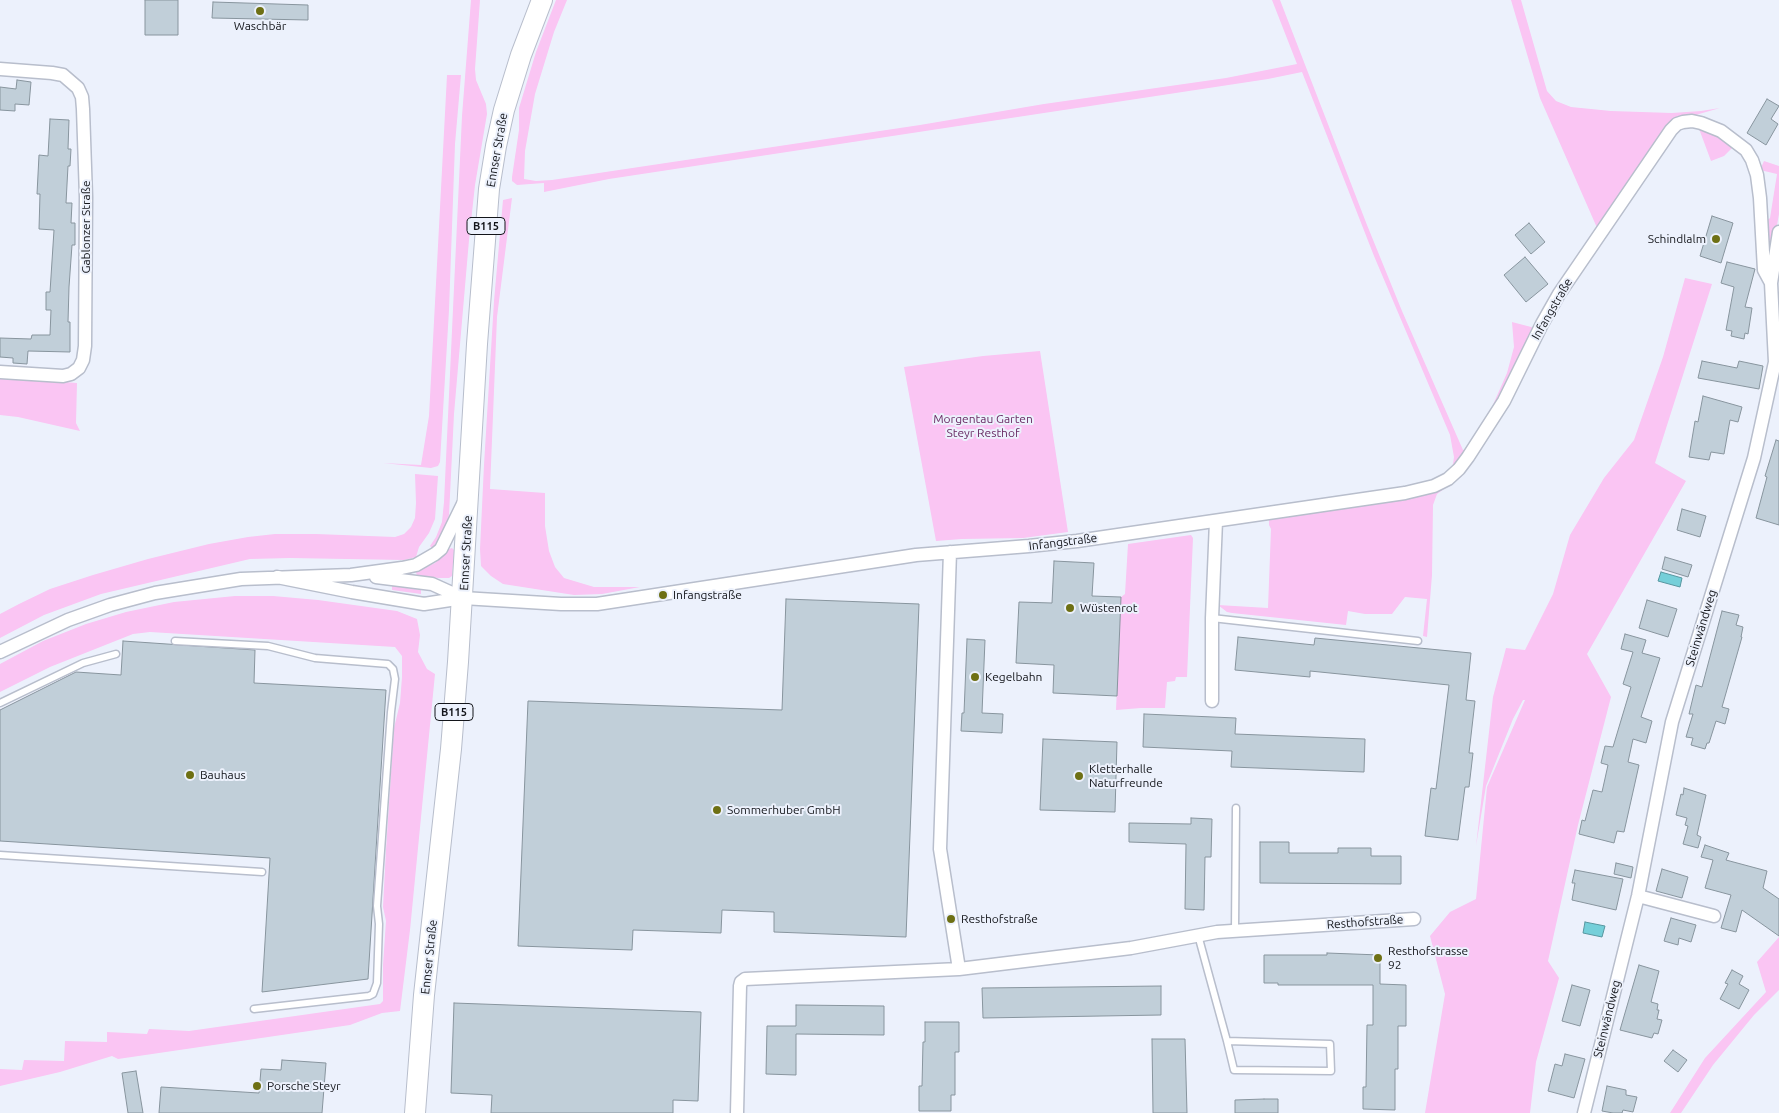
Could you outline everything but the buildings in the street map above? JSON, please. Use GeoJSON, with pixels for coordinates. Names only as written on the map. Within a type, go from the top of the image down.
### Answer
{"type":"FeatureCollection","features":[{"type":"Feature","properties":{"kind":"main road","name":"Ennser Straße"},"geometry":{"type":"LineString","coordinates":[[415,1113],[424,995],[451,749],[463,598],[468,492],[489,189],[494,154],[512,81],[542,0]]}},
{"type":"Feature","properties":{"kind":"street","name":"Gablonzer Straße"},"geometry":{"type":"LineString","coordinates":[[0,69],[52,72],[63,75],[78,88],[82,97],[83,109],[86,252],[84,346],[79,368],[72,374],[63,376],[0,372]]}},
{"type":"Feature","properties":{"kind":"street","name":"Infangstraße"},"geometry":{"type":"LineString","coordinates":[[463,598],[561,604],[597,604],[916,555],[1068,542],[1405,493],[1434,486],[1448,479],[1468,457],[1504,400],[1542,324],[1560,294],[1671,130],[1677,124],[1692,121],[1701,123],[1721,131],[1746,150],[1757,175],[1764,270],[1771,283]]}},
{"type":"Feature","properties":{"kind":"street","name":"Steinwändweg"},"geometry":{"type":"LineString","coordinates":[[1584,1113],[1638,896],[1672,722],[1754,458],[1777,362],[1771,283],[1779,232]]}},
{"type":"Feature","properties":{"kind":"street"},"geometry":{"type":"LineString","coordinates":[[0,652],[68,620],[110,605],[155,593],[216,582],[277,577],[351,575],[410,567],[435,554],[446,540],[468,492]]}},
{"type":"Feature","properties":{"kind":"street"},"geometry":{"type":"LineString","coordinates":[[1212,701],[1212,618],[1216,521]]}},
{"type":"Feature","properties":{"kind":"street"},"geometry":{"type":"LineString","coordinates":[[950,552],[940,849],[959,969]]}},
{"type":"Feature","properties":{"kind":"street"},"geometry":{"type":"LineString","coordinates":[[351,575],[426,583],[463,598]]}},
{"type":"Feature","properties":{"kind":"street"},"geometry":{"type":"LineString","coordinates":[[277,577],[424,604],[463,598]]}},
{"type":"Feature","properties":{"kind":"street"},"geometry":{"type":"LineString","coordinates":[[1638,896],[1714,916]]}},
{"type":"Feature","properties":{"kind":"street","name":"Resthofstraße"},"geometry":{"type":"LineString","coordinates":[[738,1113],[740,986],[741,982],[745,979],[959,969],[1131,948],[1235,930],[1414,919]]}},
{"type":"Feature","properties":{"kind":"lane"},"geometry":{"type":"LineString","coordinates":[[1212,618],[1418,641]]}},
{"type":"Feature","properties":{"kind":"lane"},"geometry":{"type":"LineString","coordinates":[[175,640],[268,646],[315,658],[388,664],[392,669],[395,679],[377,906],[380,924],[377,983],[373,994],[254,1009]]}},
{"type":"Feature","properties":{"kind":"lane"},"geometry":{"type":"LineString","coordinates":[[0,704],[82,663],[116,654]]}},
{"type":"Feature","properties":{"kind":"lane"},"geometry":{"type":"LineString","coordinates":[[1235,930],[1236,808]]}},
{"type":"Feature","properties":{"kind":"lane"},"geometry":{"type":"LineString","coordinates":[[0,855],[262,872]]}},
{"type":"Feature","properties":{"kind":"lane"},"geometry":{"type":"LineString","coordinates":[[1198,935],[1234,1070],[1332,1071],[1330,1044],[1227,1041]]}},
{"type":"Feature","properties":{"kind":"green space"},"geometry":{"type":"Polygon","coordinates":[[[471,0],[480,0],[475,69],[476,80],[486,104],[487,114],[475,185],[469,240],[454,414],[449,515],[441,537],[432,548],[430,546],[442,522],[444,502],[462,116],[471,0]]]}},
{"type":"Feature","properties":{"kind":"green space"},"geometry":{"type":"Polygon","coordinates":[[[556,0],[567,0],[554,32],[535,94],[525,151],[524,179],[536,181],[1226,78],[1297,64],[1272,0],[1280,0],[1367,225],[1402,311],[1463,450],[1466,449],[1492,407],[1507,373],[1514,347],[1512,322],[1535,328],[1513,374],[1460,462],[1450,470],[1454,457],[1450,435],[1374,256],[1302,72],[1268,79],[609,179],[544,192],[544,183],[517,185],[512,181],[512,177],[519,130],[519,108],[536,52],[556,0]]]}},
{"type":"Feature","properties":{"kind":"green space"},"geometry":{"type":"Polygon","coordinates":[[[1511,0],[1521,0],[1547,91],[1556,101],[1571,107],[1611,111],[1672,113],[1720,108],[1677,118],[1598,230],[1540,98],[1511,0]]]}},
{"type":"Feature","properties":{"kind":"green space"},"geometry":{"type":"Polygon","coordinates":[[[447,75],[461,75],[455,144],[449,310],[440,462],[438,466],[431,468],[383,463],[421,465],[429,416],[447,75]]]}},
{"type":"Feature","properties":{"kind":"green space"},"geometry":{"type":"Polygon","coordinates":[[[1698,126],[1734,144],[1733,147],[1724,156],[1711,161],[1698,126]]]}},
{"type":"Feature","properties":{"kind":"green space"},"geometry":{"type":"Polygon","coordinates":[[[1764,161],[1779,166],[1779,214],[1769,270],[1765,222],[1770,218],[1777,174],[1760,170],[1764,161]]]}},
{"type":"Feature","properties":{"kind":"green space"},"geometry":{"type":"Polygon","coordinates":[[[512,198],[497,317],[490,489],[545,493],[545,526],[549,551],[555,567],[564,578],[594,587],[640,587],[602,594],[574,595],[503,584],[481,566],[480,549],[484,465],[494,301],[503,200],[512,198]]]}},
{"type":"Feature","properties":{"kind":"green space"},"geometry":{"type":"Polygon","coordinates":[[[1685,278],[1712,284],[1655,463],[1686,481],[1587,654],[1611,697],[1578,825],[1548,961],[1559,978],[1536,1062],[1530,1113],[1425,1113],[1445,994],[1430,936],[1450,912],[1476,899],[1487,787],[1525,700],[1523,700],[1513,719],[1486,786],[1476,846],[1493,697],[1506,648],[1525,650],[1553,594],[1570,535],[1604,478],[1634,440],[1663,357],[1685,278]]]}},
{"type":"Feature","properties":{"kind":"green space","name":"Morgentau Garten Steyr Resthof"},"geometry":{"type":"Polygon","coordinates":[[[1040,351],[1068,532],[1023,538],[936,541],[904,367],[983,356],[1040,351]]]}},
{"type":"Feature","properties":{"kind":"green space"},"geometry":{"type":"Polygon","coordinates":[[[0,377],[77,383],[76,423],[80,431],[18,417],[0,415],[0,377]]]}},
{"type":"Feature","properties":{"kind":"green space"},"geometry":{"type":"Polygon","coordinates":[[[415,474],[438,476],[435,519],[429,533],[419,547],[416,557],[404,560],[250,559],[101,594],[44,615],[0,638],[0,614],[50,589],[148,559],[209,544],[275,534],[395,537],[404,534],[411,527],[415,518],[415,474]]]}},
{"type":"Feature","properties":{"kind":"green space"},"geometry":{"type":"Polygon","coordinates":[[[1460,474],[1462,476],[1437,494],[1433,505],[1432,575],[1427,637],[1423,636],[1427,599],[1405,597],[1392,614],[1365,614],[1348,611],[1346,625],[1232,613],[1227,612],[1218,605],[1268,608],[1271,529],[1269,516],[1410,496],[1460,474]]]}},
{"type":"Feature","properties":{"kind":"green space"},"geometry":{"type":"Polygon","coordinates":[[[1191,535],[1193,538],[1187,677],[1176,677],[1175,681],[1167,682],[1165,708],[1116,710],[1121,597],[1125,594],[1128,544],[1191,535]]]}},
{"type":"Feature","properties":{"kind":"green space"},"geometry":{"type":"Polygon","coordinates":[[[452,548],[454,550],[452,576],[449,578],[439,578],[417,576],[416,572],[435,563],[452,548]]]}},
{"type":"Feature","properties":{"kind":"green space"},"geometry":{"type":"Polygon","coordinates":[[[392,586],[421,590],[421,594],[392,590],[392,586]]]}},
{"type":"Feature","properties":{"kind":"green space"},"geometry":{"type":"Polygon","coordinates":[[[235,596],[273,596],[318,600],[397,611],[417,619],[420,635],[418,652],[427,669],[435,674],[410,930],[400,1011],[382,1013],[350,1025],[118,1059],[112,1056],[60,1072],[0,1086],[0,1069],[22,1070],[24,1060],[64,1061],[65,1041],[107,1042],[107,1032],[147,1034],[149,1029],[189,1031],[380,1004],[383,1001],[386,921],[383,907],[386,850],[394,728],[400,703],[402,677],[402,656],[395,647],[150,632],[133,634],[50,667],[0,692],[0,664],[43,641],[86,624],[126,612],[174,602],[235,596]]]}},
{"type":"Feature","properties":{"kind":"green space"},"geometry":{"type":"Polygon","coordinates":[[[1779,937],[1779,990],[1754,1015],[1713,1065],[1681,1113],[1670,1113],[1705,1058],[1766,992],[1757,962],[1779,937]]]}},
{"type":"Feature","properties":{"kind":"water"},"geometry":{"type":"Polygon","coordinates":[[[1661,572],[1682,578],[1680,587],[1658,581],[1661,572]]]}},
{"type":"Feature","properties":{"kind":"water"},"geometry":{"type":"Polygon","coordinates":[[[1585,922],[1605,926],[1602,937],[1583,933],[1585,922]]]}},
{"type":"Feature","properties":{"kind":"place","name":"Waschbär"},"geometry":{"type":"Point","coordinates":[260,11]}},
{"type":"Feature","properties":{"kind":"place","name":"Schindlalm"},"geometry":{"type":"Point","coordinates":[1716,239]}},
{"type":"Feature","properties":{"kind":"place","name":"Infangstraße"},"geometry":{"type":"Point","coordinates":[663,595]}},
{"type":"Feature","properties":{"kind":"place","name":"Wüstenrot"},"geometry":{"type":"Point","coordinates":[1070,608]}},
{"type":"Feature","properties":{"kind":"place","name":"Kegelbahn"},"geometry":{"type":"Point","coordinates":[975,677]}},
{"type":"Feature","properties":{"kind":"place","name":"Bauhaus"},"geometry":{"type":"Point","coordinates":[190,775]}},
{"type":"Feature","properties":{"kind":"place","name":"Kletterhalle Naturfreunde"},"geometry":{"type":"Point","coordinates":[1079,776]}},
{"type":"Feature","properties":{"kind":"place","name":"Sommerhuber GmbH"},"geometry":{"type":"Point","coordinates":[717,810]}},
{"type":"Feature","properties":{"kind":"place","name":"Resthofstraße"},"geometry":{"type":"Point","coordinates":[951,919]}},
{"type":"Feature","properties":{"kind":"place","name":"Resthofstrasse 92"},"geometry":{"type":"Point","coordinates":[1378,958]}},
{"type":"Feature","properties":{"kind":"place","name":"Porsche Steyr"},"geometry":{"type":"Point","coordinates":[257,1086]}}]}
